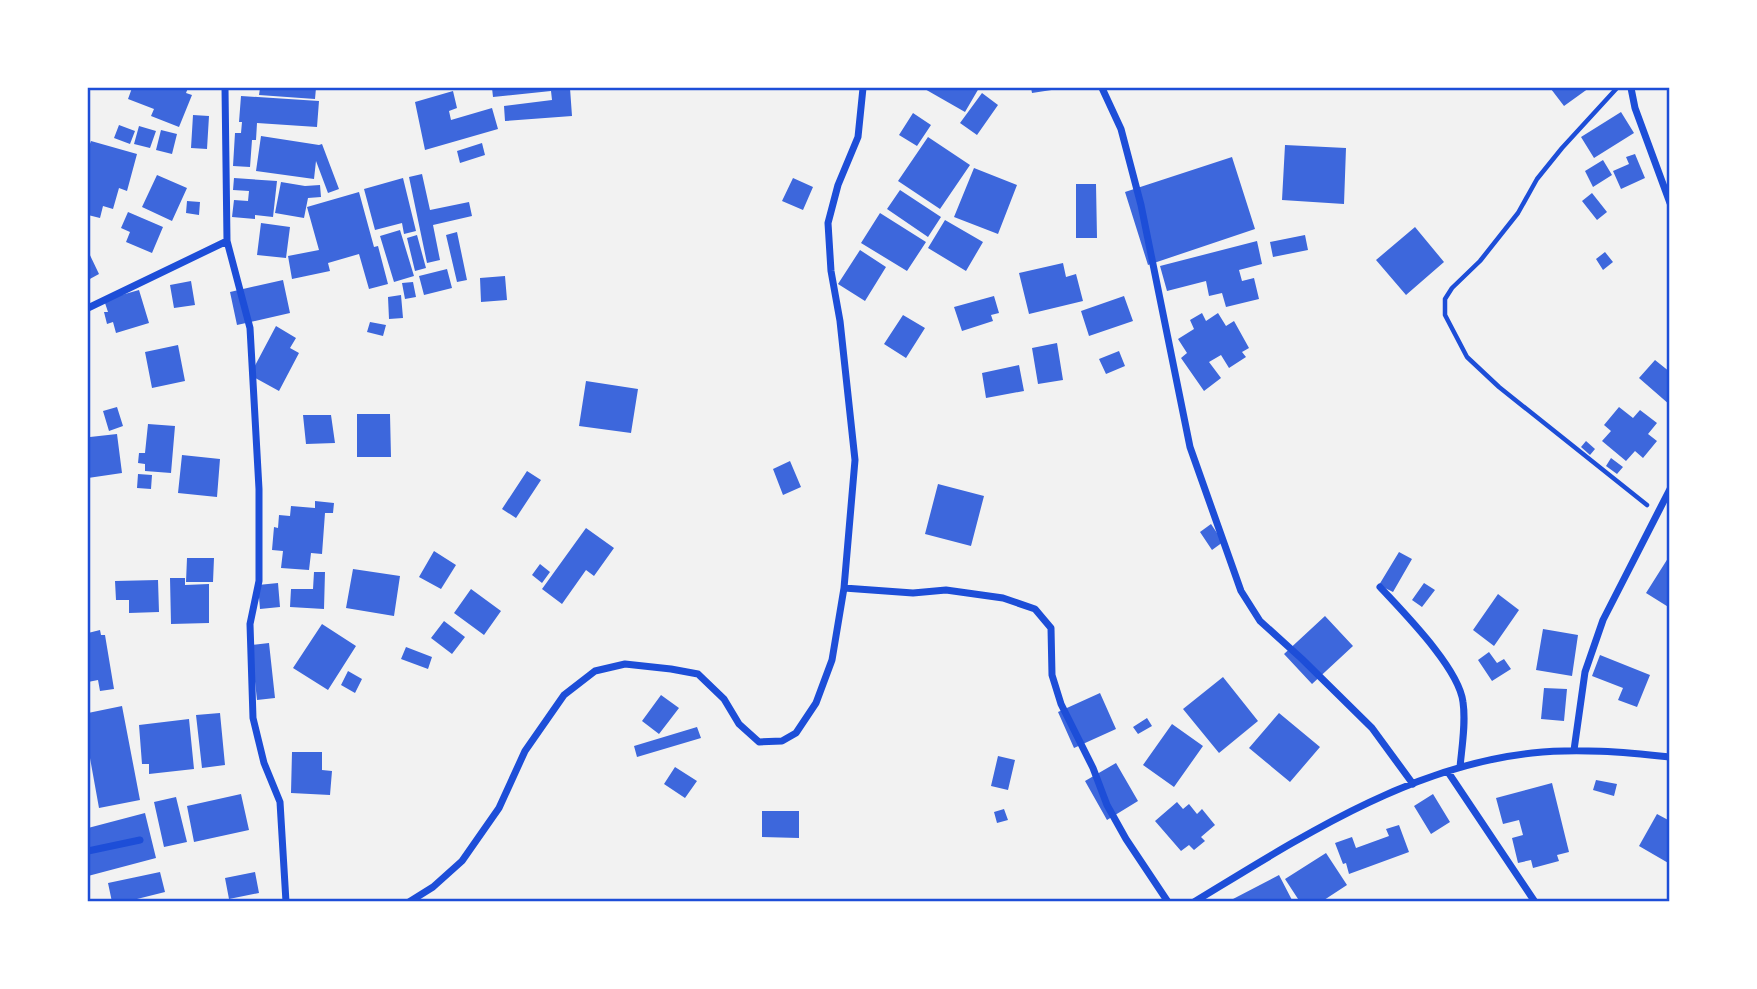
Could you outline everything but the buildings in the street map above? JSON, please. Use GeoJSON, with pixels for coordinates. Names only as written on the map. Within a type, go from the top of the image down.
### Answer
{"type":"FeatureCollection","features":[{"type":"Feature","properties":{"kind":"street"},"geometry":{"type":"LineString","coordinates":[[225,88],[226,241],[250,328],[250,363],[258,451],[259,581],[250,624],[253,718],[264,763],[279,802],[286,901]]}},
{"type":"Feature","properties":{"kind":"street"},"geometry":{"type":"LineString","coordinates":[[409,901],[433,887],[461,861],[499,808],[525,751],[564,695],[595,671],[625,664],[671,668],[698,674],[724,699],[739,724],[759,742],[782,741],[796,733],[816,703],[832,660],[844,588],[855,460],[840,321],[831,271],[828,223],[838,186],[858,137],[863,88]]}},
{"type":"Feature","properties":{"kind":"street"},"geometry":{"type":"LineString","coordinates":[[1102,88],[1121,129],[1141,205],[1190,447],[1241,591],[1260,621],[1372,728],[1413,785]]}},
{"type":"Feature","properties":{"kind":"street"},"geometry":{"type":"LineString","coordinates":[[1631,88],[1635,108],[1670,203]]}},
{"type":"Feature","properties":{"kind":"street"},"geometry":{"type":"LineString","coordinates":[[88,308],[226,241]]}},
{"type":"Feature","properties":{"kind":"street"},"geometry":{"type":"LineString","coordinates":[[1574,750],[1585,672],[1603,620],[1670,489]]}},
{"type":"Feature","properties":{"kind":"street"},"geometry":{"type":"LineString","coordinates":[[1380,587],[1431,645],[1451,672],[1463,699],[1460,767]]}},
{"type":"Feature","properties":{"kind":"street"},"geometry":{"type":"LineString","coordinates":[[844,588],[914,593],[946,590],[1003,598],[1035,609],[1051,628],[1052,675],[1061,704],[1126,839],[1168,901]]}},
{"type":"Feature","properties":{"kind":"street"},"geometry":{"type":"LineString","coordinates":[[1194,901],[1372,801],[1460,767],[1530,753],[1574,750],[1670,757]]}},
{"type":"Feature","properties":{"kind":"street"},"geometry":{"type":"LineString","coordinates":[[1448,772],[1535,901]]}},
{"type":"Feature","properties":{"kind":"street"},"geometry":{"type":"LineString","coordinates":[[88,851],[140,840]]}},
{"type":"Feature","properties":{"kind":"path"},"geometry":{"type":"LineString","coordinates":[[1617,88],[1537,179],[1518,213],[1480,261],[1452,288],[1445,299],[1445,315],[1467,357],[1491,380],[1656,512]]}}]}
